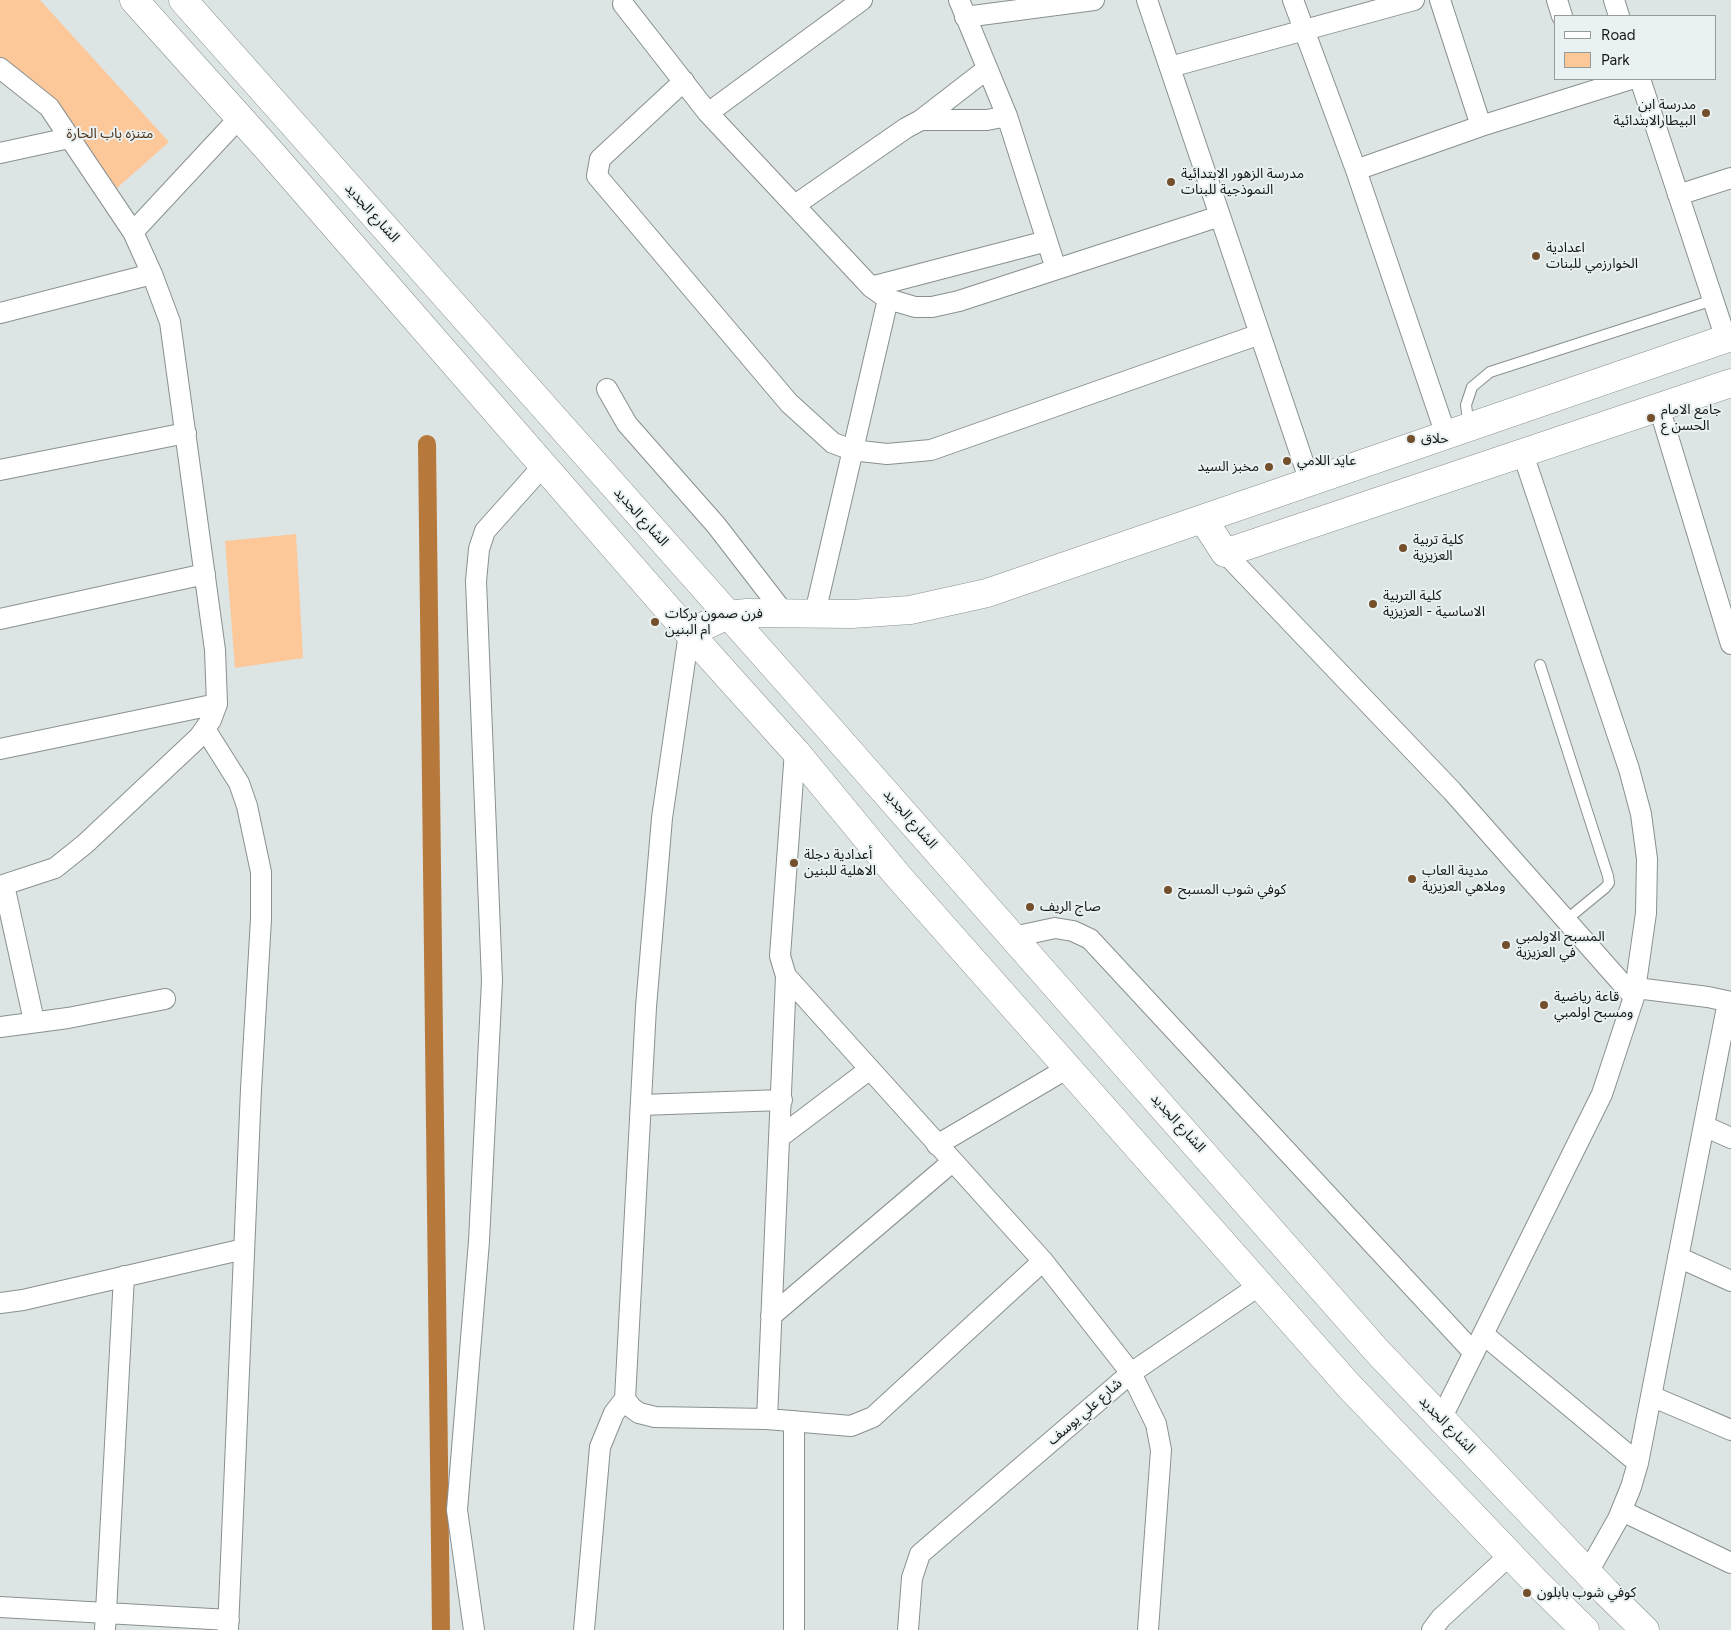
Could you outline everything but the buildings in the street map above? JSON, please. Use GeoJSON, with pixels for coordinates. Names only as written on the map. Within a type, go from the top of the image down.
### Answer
{"type":"FeatureCollection","features":[{"type":"Feature","properties":{"kind":"main road"},"geometry":{"type":"LineString","coordinates":[[134,0],[240,117],[689,633],[795,751],[898,876],[1349,1386],[1510,1555],[1585,1630]]}},
{"type":"Feature","properties":{"kind":"main road","name":"الشارع الجديد"},"geometry":{"type":"LineString","coordinates":[[184,0],[1377,1351],[1645,1630]]}},
{"type":"Feature","properties":{"kind":"main road"},"geometry":{"type":"LineString","coordinates":[[689,633],[728,614],[814,614],[910,610],[940,605],[986,593],[1728,338]]}},
{"type":"Feature","properties":{"kind":"main road"},"geometry":{"type":"LineString","coordinates":[[1203,519],[1225,553],[1731,383]]}},
{"type":"Feature","properties":{"kind":"main road"},"geometry":{"type":"LineString","coordinates":[[795,751],[820,718]]}},
{"type":"Feature","properties":{"kind":"street"},"geometry":{"type":"LineString","coordinates":[[708,113],[862,0]]}},
{"type":"Feature","properties":{"kind":"street"},"geometry":{"type":"LineString","coordinates":[[1056,269],[1007,116],[962,8],[1094,0]]}},
{"type":"Feature","properties":{"kind":"street"},"geometry":{"type":"LineString","coordinates":[[1147,0],[1310,482]]}},
{"type":"Feature","properties":{"kind":"street"},"geometry":{"type":"LineString","coordinates":[[1293,0],[1305,28],[1356,170],[1457,431]]}},
{"type":"Feature","properties":{"kind":"street"},"geometry":{"type":"LineString","coordinates":[[1170,67],[1305,28],[1414,0]]}},
{"type":"Feature","properties":{"kind":"street"},"geometry":{"type":"LineString","coordinates":[[1440,0],[1481,126]]}},
{"type":"Feature","properties":{"kind":"street"},"geometry":{"type":"LineString","coordinates":[[1557,0],[1562,15]]}},
{"type":"Feature","properties":{"kind":"street"},"geometry":{"type":"LineString","coordinates":[[1614,0],[1620,15]]}},
{"type":"Feature","properties":{"kind":"street"},"geometry":{"type":"LineString","coordinates":[[624,1],[708,113],[871,287],[888,299],[915,307],[932,307],[1220,216]]}},
{"type":"Feature","properties":{"kind":"street"},"geometry":{"type":"LineString","coordinates":[[0,68],[48,107],[133,232],[152,274],[170,322],[216,650],[217,704],[206,729],[85,844],[55,868],[2,885],[34,1021]]}},
{"type":"Feature","properties":{"kind":"street"},"geometry":{"type":"LineString","coordinates":[[795,205],[906,128],[922,120],[986,69]]}},
{"type":"Feature","properties":{"kind":"street"},"geometry":{"type":"LineString","coordinates":[[1356,170],[1481,126],[1584,86],[1624,80]]}},
{"type":"Feature","properties":{"kind":"street"},"geometry":{"type":"LineString","coordinates":[[1640,80],[1713,300],[1728,338]]}},
{"type":"Feature","properties":{"kind":"street"},"geometry":{"type":"LineString","coordinates":[[684,81],[600,159],[597,176],[789,403],[833,443],[852,450],[887,454],[932,450],[1260,334]]}},
{"type":"Feature","properties":{"kind":"street"},"geometry":{"type":"LineString","coordinates":[[922,120],[987,120],[1007,116]]}},
{"type":"Feature","properties":{"kind":"street"},"geometry":{"type":"LineString","coordinates":[[133,232],[240,117]]}},
{"type":"Feature","properties":{"kind":"street"},"geometry":{"type":"LineString","coordinates":[[0,153],[69,138]]}},
{"type":"Feature","properties":{"kind":"street"},"geometry":{"type":"LineString","coordinates":[[1678,195],[1731,178]]}},
{"type":"Feature","properties":{"kind":"street"},"geometry":{"type":"LineString","coordinates":[[871,287],[1047,242]]}},
{"type":"Feature","properties":{"kind":"street"},"geometry":{"type":"LineString","coordinates":[[0,313],[152,274]]}},
{"type":"Feature","properties":{"kind":"street"},"geometry":{"type":"LineString","coordinates":[[814,614],[888,299]]}},
{"type":"Feature","properties":{"kind":"street"},"geometry":{"type":"LineString","coordinates":[[607,388],[627,424],[716,525],[784,613]]}},
{"type":"Feature","properties":{"kind":"street"},"geometry":{"type":"LineString","coordinates":[[1659,407],[1731,644]]}},
{"type":"Feature","properties":{"kind":"street"},"geometry":{"type":"LineString","coordinates":[[0,470],[186,433]]}},
{"type":"Feature","properties":{"kind":"street"},"geometry":{"type":"LineString","coordinates":[[1441,1419],[1602,1094],[1635,993],[1646,904],[1647,859],[1641,814],[1630,769],[1523,454]]}},
{"type":"Feature","properties":{"kind":"street"},"geometry":{"type":"LineString","coordinates":[[474,1630],[457,1510],[479,1241],[492,981],[476,581],[479,549],[485,531],[543,466]]}},
{"type":"Feature","properties":{"kind":"street"},"geometry":{"type":"LineString","coordinates":[[1225,553],[1452,791],[1566,920],[1635,993],[1730,1002],[1638,1463],[1622,1511],[1599,1556],[1588,1572]]}},
{"type":"Feature","properties":{"kind":"street"},"geometry":{"type":"LineString","coordinates":[[0,619],[205,574]]}},
{"type":"Feature","properties":{"kind":"street"},"geometry":{"type":"LineString","coordinates":[[584,1630],[600,1446],[614,1413],[624,1399],[641,1105],[662,818],[689,633]]}},
{"type":"Feature","properties":{"kind":"street"},"geometry":{"type":"LineString","coordinates":[[0,750],[217,704]]}},
{"type":"Feature","properties":{"kind":"street"},"geometry":{"type":"LineString","coordinates":[[0,1607],[105,1622],[228,1625],[244,1249],[261,919],[261,872],[244,798],[226,761],[206,729]]}},
{"type":"Feature","properties":{"kind":"street"},"geometry":{"type":"LineString","coordinates":[[767,1419],[786,976],[780,956],[795,751]]}},
{"type":"Feature","properties":{"kind":"street"},"geometry":{"type":"LineString","coordinates":[[1012,937],[1054,928],[1073,931],[1090,939],[1474,1353]]}},
{"type":"Feature","properties":{"kind":"street"},"geometry":{"type":"LineString","coordinates":[[786,976],[1043,1262],[1131,1373],[1260,1285]]}},
{"type":"Feature","properties":{"kind":"street"},"geometry":{"type":"LineString","coordinates":[[0,1027],[68,1018],[165,999]]}},
{"type":"Feature","properties":{"kind":"street"},"geometry":{"type":"LineString","coordinates":[[937,1145],[1068,1068]]}},
{"type":"Feature","properties":{"kind":"street"},"geometry":{"type":"LineString","coordinates":[[780,1138],[870,1070]]}},
{"type":"Feature","properties":{"kind":"street"},"geometry":{"type":"LineString","coordinates":[[641,1105],[782,1100]]}},
{"type":"Feature","properties":{"kind":"street"},"geometry":{"type":"LineString","coordinates":[[1704,1126],[1731,1138]]}},
{"type":"Feature","properties":{"kind":"street"},"geometry":{"type":"LineString","coordinates":[[772,1316],[952,1162]]}},
{"type":"Feature","properties":{"kind":"street"},"geometry":{"type":"LineString","coordinates":[[0,1303],[23,1300],[244,1249]]}},
{"type":"Feature","properties":{"kind":"street"},"geometry":{"type":"LineString","coordinates":[[1678,1257],[1731,1281]]}},
{"type":"Feature","properties":{"kind":"street"},"geometry":{"type":"LineString","coordinates":[[624,1399],[639,1413],[655,1417],[767,1419],[851,1426],[873,1417],[1043,1262]]}},
{"type":"Feature","properties":{"kind":"street"},"geometry":{"type":"LineString","coordinates":[[105,1622],[124,1276]]}},
{"type":"Feature","properties":{"kind":"street"},"geometry":{"type":"LineString","coordinates":[[1483,1334],[1638,1463]]}},
{"type":"Feature","properties":{"kind":"street","name":"شارع علي يوسف"},"geometry":{"type":"LineString","coordinates":[[908,1630],[912,1578],[920,1554],[1131,1373],[1156,1424],[1161,1450],[1148,1630]]}},
{"type":"Feature","properties":{"kind":"street"},"geometry":{"type":"LineString","coordinates":[[1651,1396],[1731,1430]]}},
{"type":"Feature","properties":{"kind":"street"},"geometry":{"type":"LineString","coordinates":[[794,1421],[794,1630]]}},
{"type":"Feature","properties":{"kind":"street"},"geometry":{"type":"LineString","coordinates":[[1622,1511],[1731,1563]]}},
{"type":"Feature","properties":{"kind":"street"},"geometry":{"type":"LineString","coordinates":[[1432,1630],[1441,1618],[1510,1555]]}},
{"type":"Feature","properties":{"kind":"lane"},"geometry":{"type":"LineString","coordinates":[[1457,431],[1472,387],[1490,372],[1713,300]]}},
{"type":"Feature","properties":{"kind":"lane"},"geometry":{"type":"LineString","coordinates":[[1540,665],[1608,876],[1608,883],[1605,888],[1566,920]]}},
{"type":"Feature","properties":{"kind":"green space","name":"متنزه باب الحارة"},"geometry":{"type":"Polygon","coordinates":[[[0,0],[40,0],[169,142],[108,196],[0,60],[0,0]]]}},
{"type":"Feature","properties":{"kind":"green space"},"geometry":{"type":"Polygon","coordinates":[[[296,534],[303,658],[235,668],[225,541],[296,534]]]}},
{"type":"Feature","properties":{"kind":"waterway"},"geometry":{"type":"LineString","coordinates":[[427,444],[441,1630]]}},
{"type":"Feature","properties":{"kind":"place","name":"مدرسة ابن البيطارالابتدائية"},"geometry":{"type":"Point","coordinates":[1706,113]}},
{"type":"Feature","properties":{"kind":"place","name":"مدرسة الزهور الابتدائية النموذجية للبنات"},"geometry":{"type":"Point","coordinates":[1171,182]}},
{"type":"Feature","properties":{"kind":"place","name":"اعدادية الخوارزمي للبنات"},"geometry":{"type":"Point","coordinates":[1536,256]}},
{"type":"Feature","properties":{"kind":"place","name":"جامع الامام الحسن ع"},"geometry":{"type":"Point","coordinates":[1651,418]}},
{"type":"Feature","properties":{"kind":"place","name":"حلاق"},"geometry":{"type":"Point","coordinates":[1411,439]}},
{"type":"Feature","properties":{"kind":"place","name":"عايد اللامي"},"geometry":{"type":"Point","coordinates":[1287,461]}},
{"type":"Feature","properties":{"kind":"place","name":"مخبز السيد"},"geometry":{"type":"Point","coordinates":[1269,467]}},
{"type":"Feature","properties":{"kind":"place","name":"كلية تربية العزيزية"},"geometry":{"type":"Point","coordinates":[1403,548]}},
{"type":"Feature","properties":{"kind":"place","name":"كلية التربية الاساسية - العزيزية"},"geometry":{"type":"Point","coordinates":[1373,604]}},
{"type":"Feature","properties":{"kind":"place","name":"فرن صمون بركات ام البنين"},"geometry":{"type":"Point","coordinates":[655,622]}},
{"type":"Feature","properties":{"kind":"place","name":"أعدادية دجلة الاهلية للبنين"},"geometry":{"type":"Point","coordinates":[794,863]}},
{"type":"Feature","properties":{"kind":"place","name":"مدينة العاب وملاهي العزيزية"},"geometry":{"type":"Point","coordinates":[1412,879]}},
{"type":"Feature","properties":{"kind":"place","name":"كوفي شوب المسبح"},"geometry":{"type":"Point","coordinates":[1168,890]}},
{"type":"Feature","properties":{"kind":"place","name":"صاج الريف"},"geometry":{"type":"Point","coordinates":[1030,907]}},
{"type":"Feature","properties":{"kind":"place","name":"المسبح الاولمبي في العزيزية"},"geometry":{"type":"Point","coordinates":[1506,945]}},
{"type":"Feature","properties":{"kind":"place","name":"قاعة رياضية ومسبح اولمبي"},"geometry":{"type":"Point","coordinates":[1544,1005]}},
{"type":"Feature","properties":{"kind":"place","name":"كوفي شوب بابلون"},"geometry":{"type":"Point","coordinates":[1527,1593]}}]}
